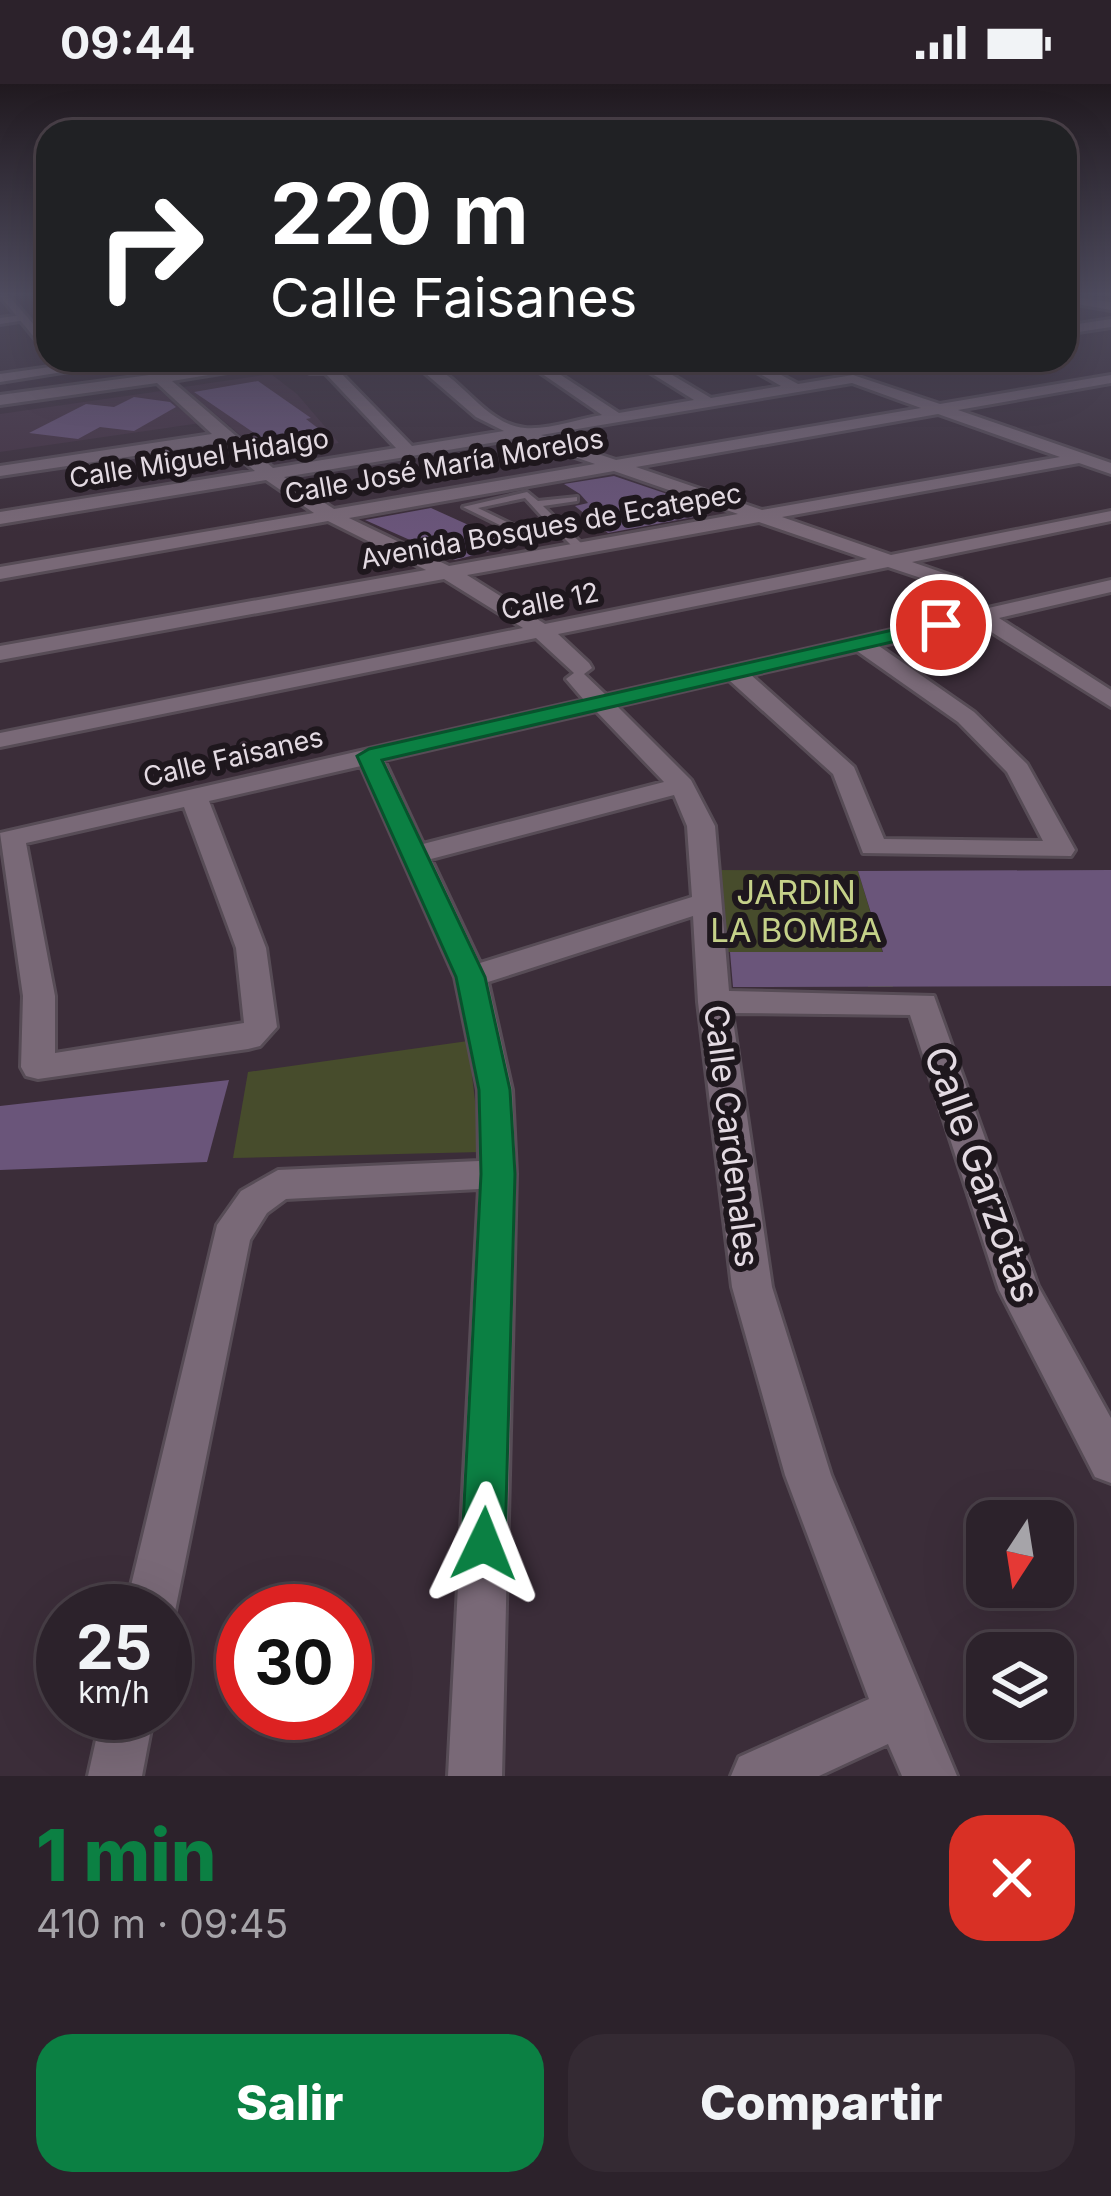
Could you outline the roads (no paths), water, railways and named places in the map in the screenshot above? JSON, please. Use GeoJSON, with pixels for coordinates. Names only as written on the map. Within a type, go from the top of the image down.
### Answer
{"type":"FeatureCollection","features":[{"type":"Feature","properties":{"kind":"street"},"geometry":{"type":"LineString","coordinates":[[0,400],[182,375]]}},
{"type":"Feature","properties":{"kind":"street"},"geometry":{"type":"LineString","coordinates":[[333,375],[407,452]]}},
{"type":"Feature","properties":{"kind":"street"},"geometry":{"type":"LineString","coordinates":[[435,375],[481,414],[521,434],[765,514],[954,583]]}},
{"type":"Feature","properties":{"kind":"street"},"geometry":{"type":"LineString","coordinates":[[552,375],[615,417]]}},
{"type":"Feature","properties":{"kind":"street"},"geometry":{"type":"LineString","coordinates":[[662,375],[708,402]]}},
{"type":"Feature","properties":{"kind":"street"},"geometry":{"type":"LineString","coordinates":[[771,375],[795,388]]}},
{"type":"Feature","properties":{"kind":"street","name":"Calle Miguel Hidalgo"},"geometry":{"type":"LineString","coordinates":[[0,518],[795,388],[843,375]]}},
{"type":"Feature","properties":{"kind":"street"},"geometry":{"type":"LineString","coordinates":[[863,375],[883,389],[1111,469]]}},
{"type":"Feature","properties":{"kind":"street","name":"Calle Cardenales"},"geometry":{"type":"LineString","coordinates":[[160,378],[270,474],[331,515],[452,571],[545,630],[585,683],[682,785],[701,826],[714,1002],[752,1287],[808,1475],[900,1712],[930,1776]]}},
{"type":"Feature","properties":{"kind":"street","name":"Calle José María Morelos"},"geometry":{"type":"LineString","coordinates":[[0,573],[1111,379]]}},
{"type":"Feature","properties":{"kind":"street"},"geometry":{"type":"LineString","coordinates":[[883,389],[928,382]]}},
{"type":"Feature","properties":{"kind":"street"},"geometry":{"type":"LineString","coordinates":[[0,471],[226,437]]}},
{"type":"Feature","properties":{"kind":"street","name":"Avenida Bosques de Ecatepec"},"geometry":{"type":"LineString","coordinates":[[0,653],[1111,452]]}},
{"type":"Feature","properties":{"kind":"street","name":"Calle 12"},"geometry":{"type":"LineString","coordinates":[[0,740],[1111,516]]}},
{"type":"Feature","properties":{"kind":"street","name":"Calle Faisanes"},"geometry":{"type":"LineString","coordinates":[[6,840],[369,756],[585,683],[732,671],[1108,589]]}},
{"type":"Feature","properties":{"kind":"street"},"geometry":{"type":"LineString","coordinates":[[981,616],[1111,700]]}},
{"type":"Feature","properties":{"kind":"street"},"geometry":{"type":"LineString","coordinates":[[732,671],[806,732],[845,772],[873,847],[1060,850],[1018,770],[966,717],[860,643]]}},
{"type":"Feature","properties":{"kind":"street"},"geometry":{"type":"LineString","coordinates":[[369,756],[471,977],[495,1090],[498,1174],[475,1776]]}},
{"type":"Feature","properties":{"kind":"street"},"geometry":{"type":"LineString","coordinates":[[418,854],[682,785]]}},
{"type":"Feature","properties":{"kind":"street"},"geometry":{"type":"LineString","coordinates":[[6,840],[40,996],[38,1066],[248,1038],[256,1036],[261,1027],[251,948],[194,797]]}},
{"type":"Feature","properties":{"kind":"street"},"geometry":{"type":"LineString","coordinates":[[471,977],[704,903]]}},
{"type":"Feature","properties":{"kind":"street","name":"Calle Garzotas"},"geometry":{"type":"LineString","coordinates":[[714,1002],[923,1004],[1019,1290],[1111,1462]]}},
{"type":"Feature","properties":{"kind":"street"},"geometry":{"type":"LineString","coordinates":[[156,1584],[231,1236],[254,1202],[278,1185],[498,1174]]}},
{"type":"Feature","properties":{"kind":"street"},"geometry":{"type":"LineString","coordinates":[[758,1776],[900,1712]]}},
{"type":"Feature","properties":{"kind":"street"},"geometry":{"type":"LineString","coordinates":[[115,1776],[122,1740]]}},
{"type":"Feature","properties":{"kind":"lane"},"geometry":{"type":"LineString","coordinates":[[555,524],[514,529],[468,507],[526,495],[580,548]]}},
{"type":"Feature","properties":{"kind":"lane"},"geometry":{"type":"LineString","coordinates":[[536,504],[574,499]]}},
{"type":"Feature","properties":{"kind":"park label","name":"JARDIN LA BOMBA"},"geometry":{"type":"Point","coordinates":[796,911]}}]}
